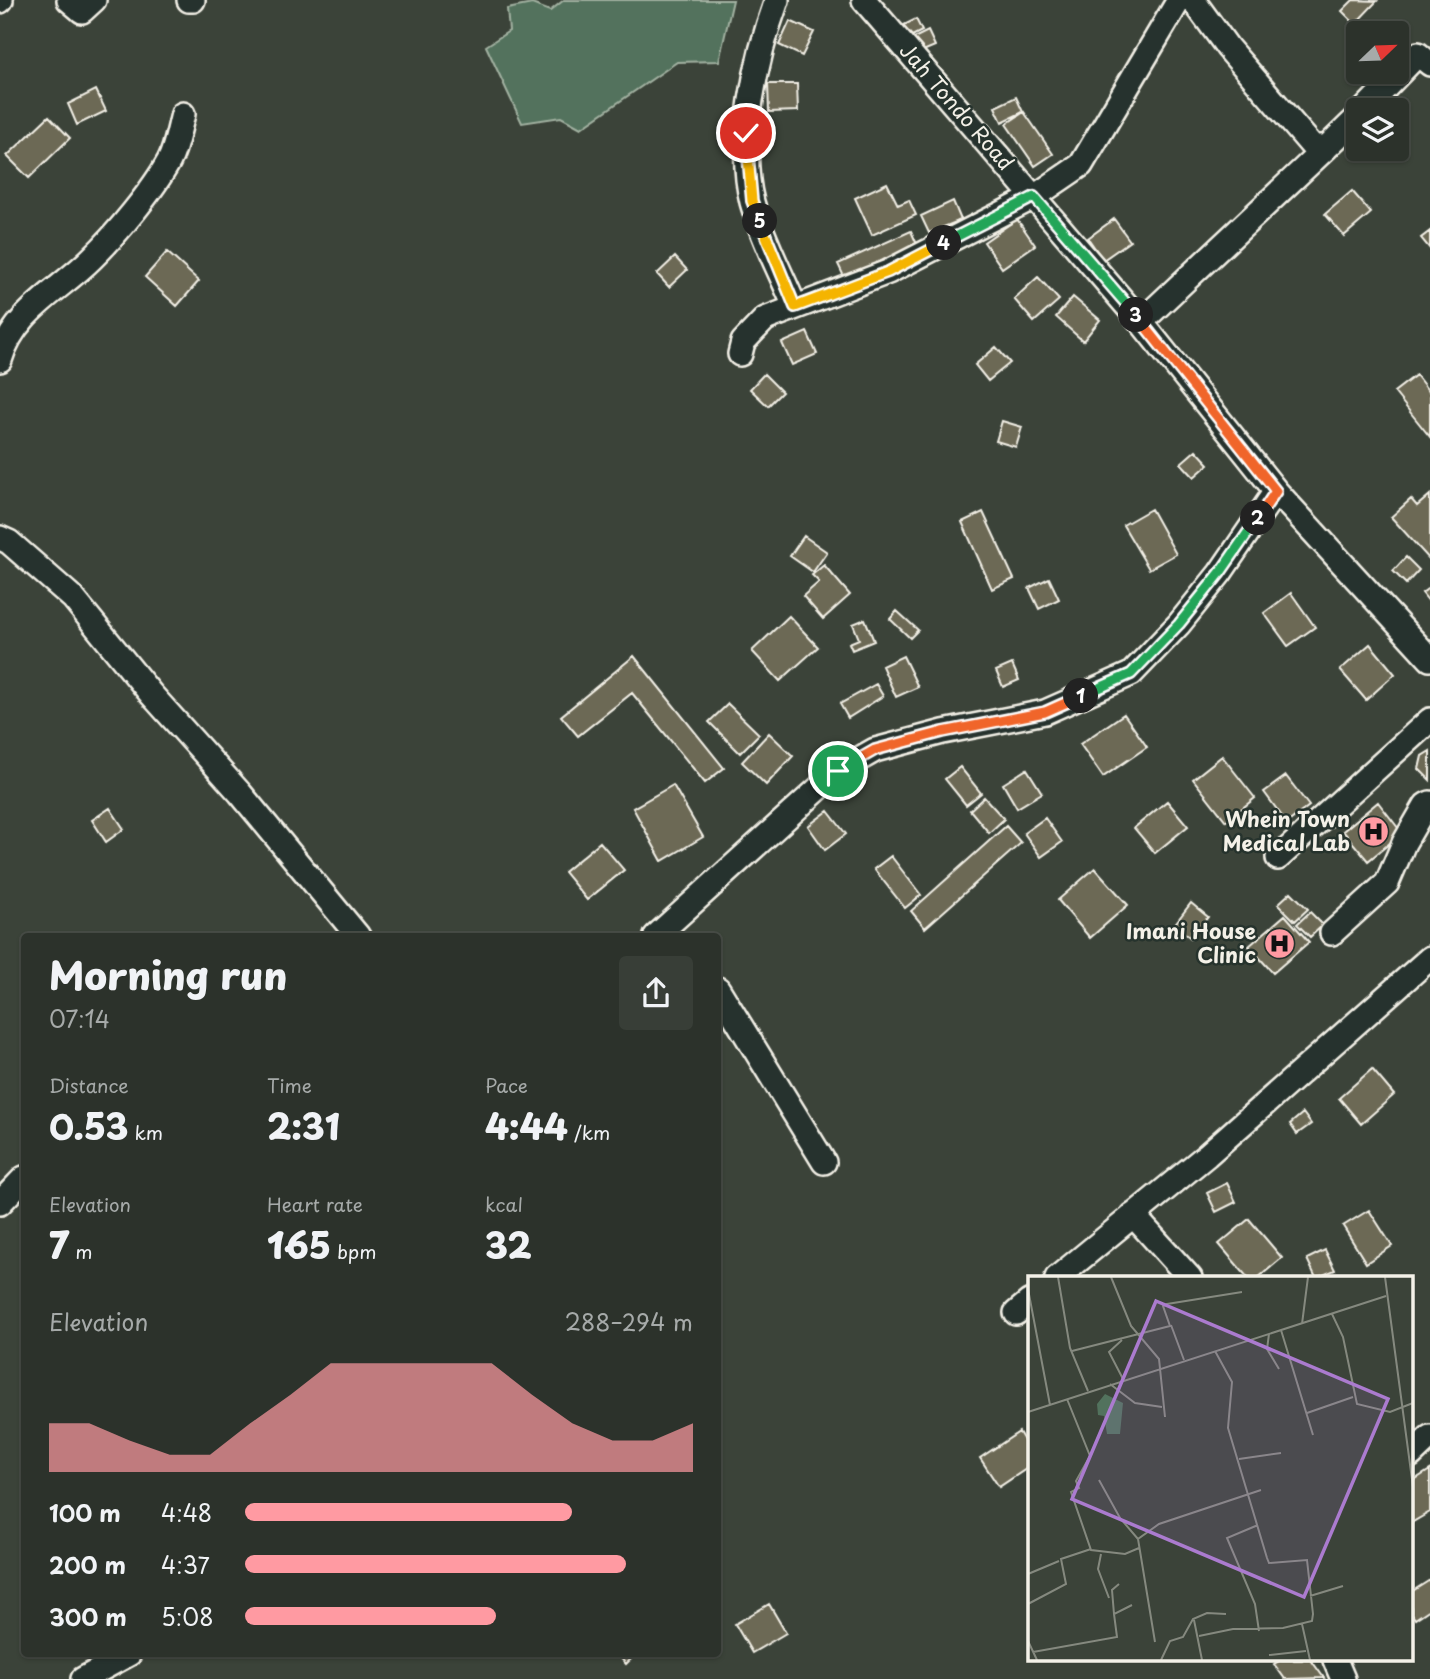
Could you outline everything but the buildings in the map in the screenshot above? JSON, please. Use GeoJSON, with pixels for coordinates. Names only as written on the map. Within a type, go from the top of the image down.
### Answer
{"type":"FeatureCollection","features":[{"type":"Feature","properties":{"kind":"street"},"geometry":{"type":"LineString","coordinates":[[69,0],[82,12],[94,0]]}},
{"type":"Feature","properties":{"kind":"street"},"geometry":{"type":"LineString","coordinates":[[777,0],[769,22],[746,133],[752,201],[795,307]]}},
{"type":"Feature","properties":{"kind":"street","name":"Jah Tondo Road"},"geometry":{"type":"LineString","coordinates":[[864,0],[1141,322],[1276,491],[1430,659]]}},
{"type":"Feature","properties":{"kind":"street"},"geometry":{"type":"LineString","coordinates":[[740,354],[743,342],[765,319],[888,272],[1034,197],[1081,165],[1179,0]]}},
{"type":"Feature","properties":{"kind":"street"},"geometry":{"type":"LineString","coordinates":[[1193,0],[1228,48],[1313,147],[1327,147]]}},
{"type":"Feature","properties":{"kind":"street"},"geometry":{"type":"LineString","coordinates":[[1376,98],[1418,54],[1430,64]]}},
{"type":"Feature","properties":{"kind":"street"},"geometry":{"type":"LineString","coordinates":[[0,360],[6,338],[34,307],[92,259],[120,227],[170,160],[183,114]]}},
{"type":"Feature","properties":{"kind":"street"},"geometry":{"type":"LineString","coordinates":[[1141,322],[1346,129]]}},
{"type":"Feature","properties":{"kind":"street"},"geometry":{"type":"LineString","coordinates":[[680,928],[838,771],[875,750],[943,732],[1045,712],[1131,674],[1179,624],[1220,573],[1276,491]]}},
{"type":"Feature","properties":{"kind":"street"},"geometry":{"type":"LineString","coordinates":[[0,538],[9,542],[73,598],[151,694],[240,793],[356,933]]}},
{"type":"Feature","properties":{"kind":"street"},"geometry":{"type":"LineString","coordinates":[[1278,858],[1430,720]]}},
{"type":"Feature","properties":{"kind":"street"},"geometry":{"type":"LineString","coordinates":[[1332,933],[1387,883],[1404,843],[1426,805],[1430,803]]}},
{"type":"Feature","properties":{"kind":"street"},"geometry":{"type":"LineString","coordinates":[[1059,1276],[1207,1155],[1430,958]]}},
{"type":"Feature","properties":{"kind":"street"},"geometry":{"type":"LineString","coordinates":[[721,994],[824,1162]]}},
{"type":"Feature","properties":{"kind":"street"},"geometry":{"type":"LineString","coordinates":[[0,1203],[21,1181]]}},
{"type":"Feature","properties":{"kind":"street"},"geometry":{"type":"LineString","coordinates":[[1133,1214],[1188,1276]]}},
{"type":"Feature","properties":{"kind":"street"},"geometry":{"type":"LineString","coordinates":[[1412,1454],[1430,1437]]}},
{"type":"Feature","properties":{"kind":"street"},"geometry":{"type":"LineString","coordinates":[[83,1679],[123,1657]]}},
{"type":"Feature","properties":{"kind":"street"},"geometry":{"type":"LineString","coordinates":[[1336,1662],[1343,1679]]}},
{"type":"Feature","properties":{"kind":"green space"},"geometry":{"type":"Polygon","coordinates":[[[564,0],[733,0],[719,61],[677,62],[581,128],[561,117],[522,123],[486,46],[509,31],[507,9],[532,4],[550,11],[564,0]]]}},
{"type":"Feature","properties":{"kind":"place","name":"Whein Town Medical Lab"},"geometry":{"type":"Point","coordinates":[1373,832]}},
{"type":"Feature","properties":{"kind":"place","name":"Imani House Clinic"},"geometry":{"type":"Point","coordinates":[1279,944]}},
{"type":"Feature","properties":{"kind":"route"},"geometry":{"type":"LineString","coordinates":[[746,133],[752,201],[795,307],[888,272],[1034,197],[1141,322],[1276,491],[1220,573],[1179,624],[1131,674],[1045,712],[943,732],[875,750],[838,771]]}}]}
